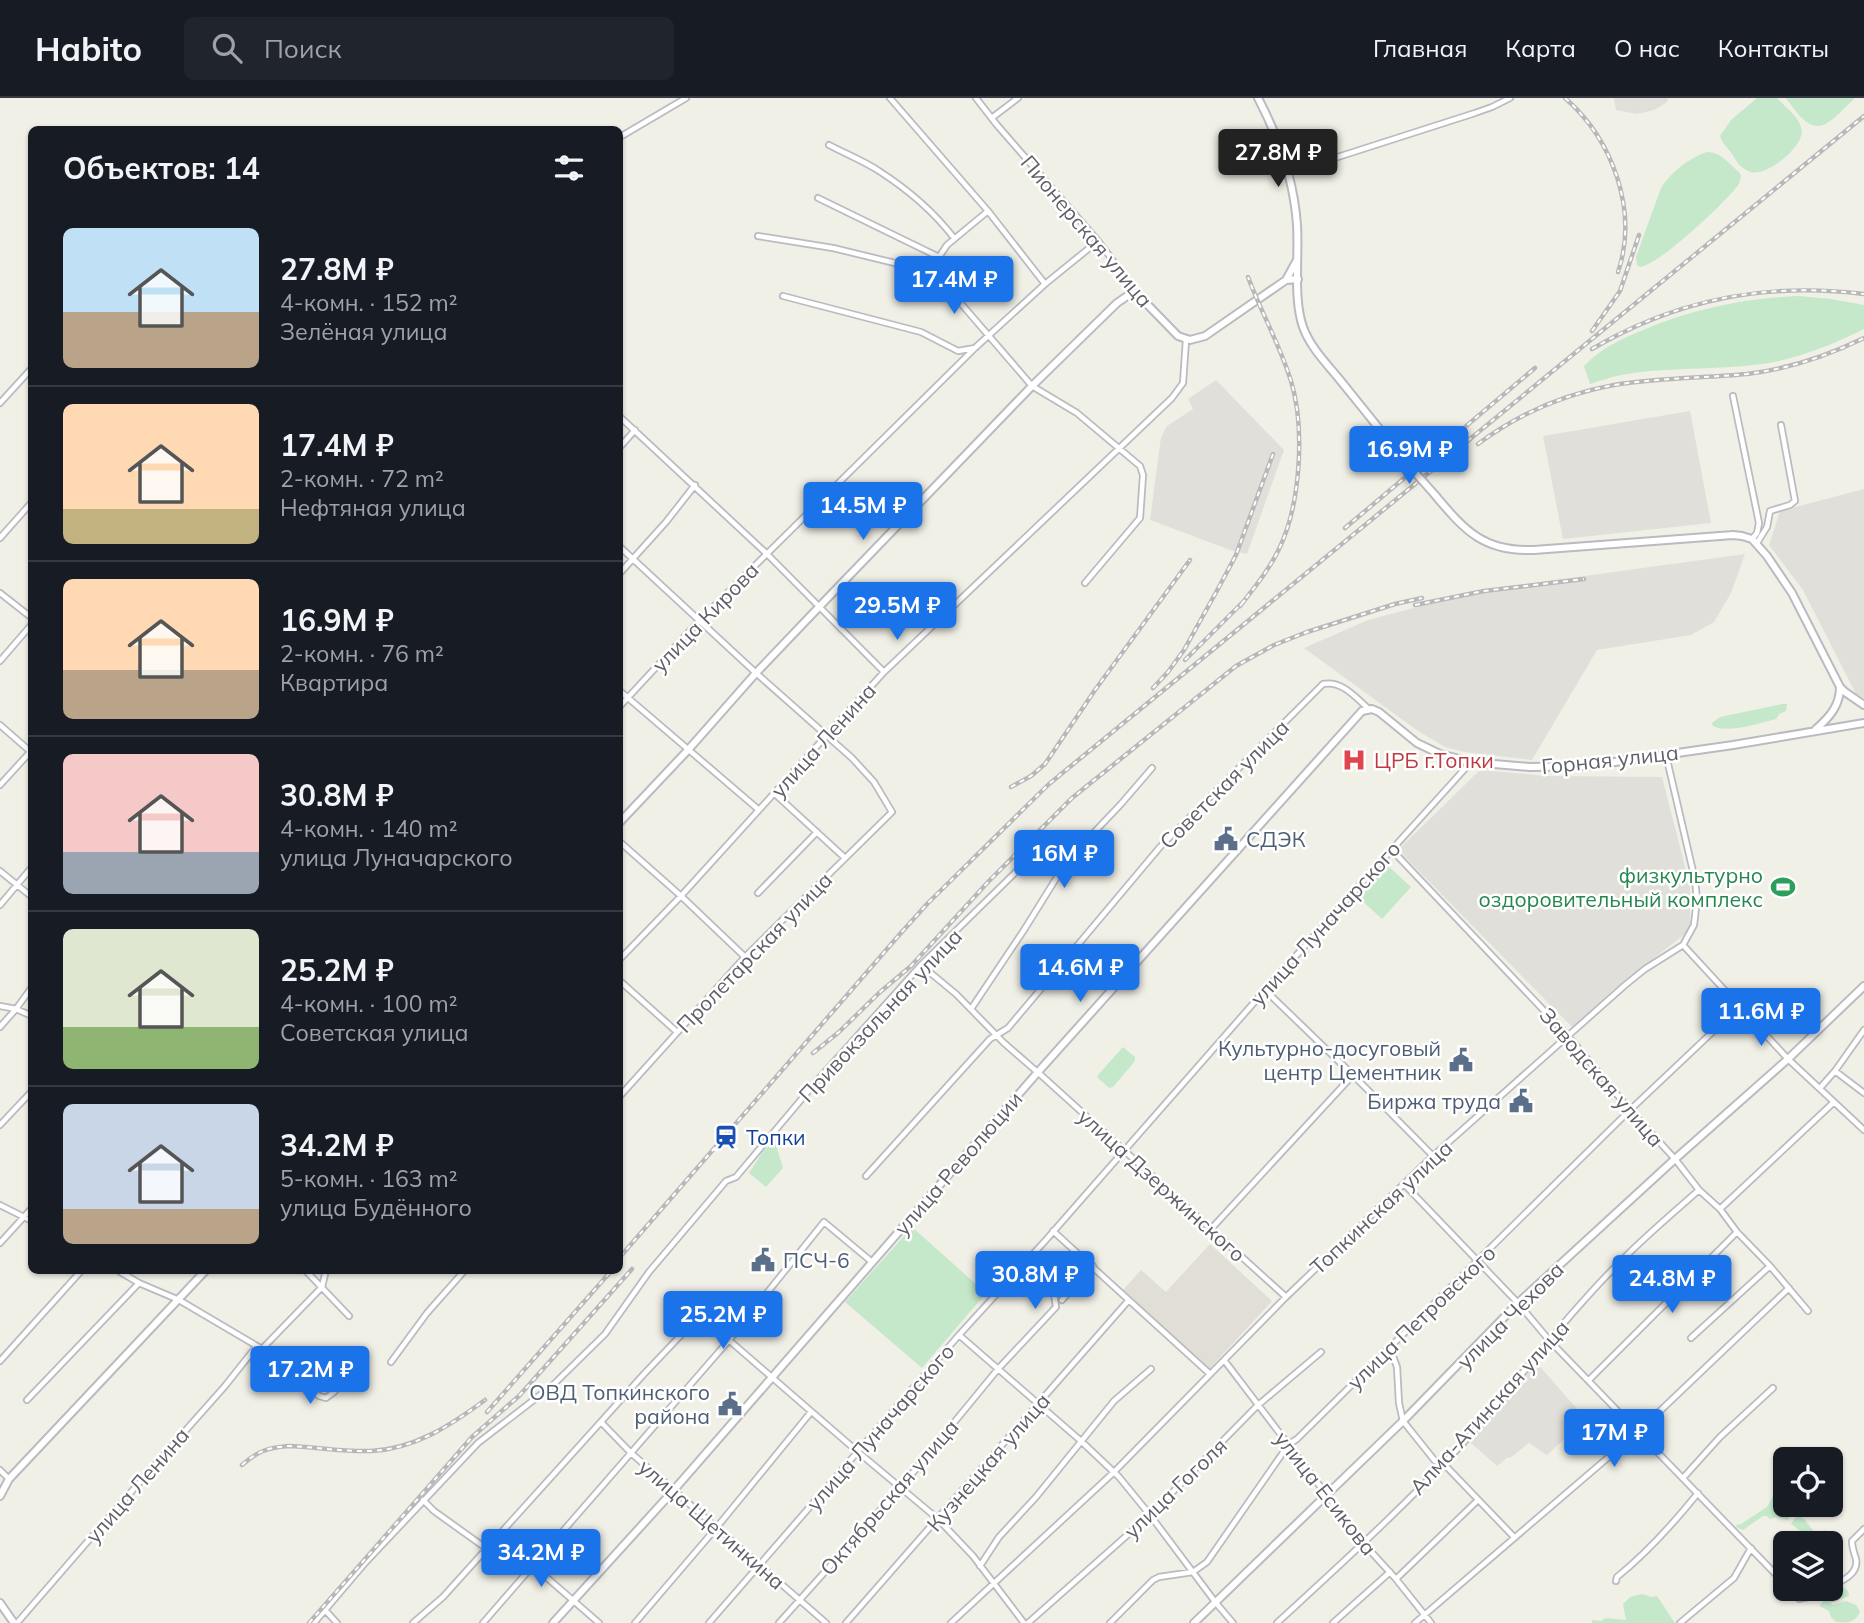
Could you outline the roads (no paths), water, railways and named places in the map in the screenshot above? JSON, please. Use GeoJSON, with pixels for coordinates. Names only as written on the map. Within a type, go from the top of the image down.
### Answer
{"type":"FeatureCollection","features":[{"type":"Feature","properties":{"kind":"street"},"geometry":{"type":"LineString","coordinates":[[623,135],[686,98]]}},
{"type":"Feature","properties":{"kind":"street"},"geometry":{"type":"LineString","coordinates":[[890,98],[988,211],[1045,284]]}},
{"type":"Feature","properties":{"kind":"street","name":"Пионерская улица"},"geometry":{"type":"LineString","coordinates":[[976,98],[1098,241],[1133,292],[1150,306],[1172,331],[1186,340]]}},
{"type":"Feature","properties":{"kind":"street"},"geometry":{"type":"LineString","coordinates":[[993,117],[1018,98]]}},
{"type":"Feature","properties":{"kind":"street"},"geometry":{"type":"LineString","coordinates":[[1258,98],[1271,123],[1288,173],[1296,211],[1300,315],[1306,334],[1404,460],[1457,521],[1493,546],[1510,550],[1732,535],[1754,541],[1792,593],[1840,687],[1864,705]]}},
{"type":"Feature","properties":{"kind":"street"},"geometry":{"type":"LineString","coordinates":[[1288,173],[1483,110],[1510,98]]}},
{"type":"Feature","properties":{"kind":"street"},"geometry":{"type":"LineString","coordinates":[[829,145],[878,170],[900,186],[943,223],[954,238]]}},
{"type":"Feature","properties":{"kind":"street"},"geometry":{"type":"LineString","coordinates":[[818,198],[939,257]]}},
{"type":"Feature","properties":{"kind":"street"},"geometry":{"type":"LineString","coordinates":[[929,279],[939,257],[954,238],[988,211]]}},
{"type":"Feature","properties":{"kind":"street"},"geometry":{"type":"LineString","coordinates":[[758,236],[886,260],[929,279],[958,300],[1032,386],[1077,413],[1140,466],[1140,518],[1085,583]]}},
{"type":"Feature","properties":{"kind":"street","name":"улица Кирова"},"geometry":{"type":"LineString","coordinates":[[623,703],[699,621],[988,335],[1098,241]]}},
{"type":"Feature","properties":{"kind":"street"},"geometry":{"type":"LineString","coordinates":[[1186,340],[1205,336],[1286,280],[1297,258]]}},
{"type":"Feature","properties":{"kind":"street"},"geometry":{"type":"LineString","coordinates":[[1286,280],[1298,279]]}},
{"type":"Feature","properties":{"kind":"street"},"geometry":{"type":"LineString","coordinates":[[623,819],[756,673],[1032,386],[1117,303],[1133,292]]}},
{"type":"Feature","properties":{"kind":"street"},"geometry":{"type":"LineString","coordinates":[[783,296],[921,332],[958,351],[976,348]]}},
{"type":"Feature","properties":{"kind":"street","name":"улица Ленина"},"geometry":{"type":"LineString","coordinates":[[623,956],[681,896],[884,672],[1172,398],[1181,388],[1184,378],[1186,340]]}},
{"type":"Feature","properties":{"kind":"street"},"geometry":{"type":"LineString","coordinates":[[0,403],[28,372]]}},
{"type":"Feature","properties":{"kind":"street"},"geometry":{"type":"LineString","coordinates":[[1733,396],[1759,523],[1754,541]]}},
{"type":"Feature","properties":{"kind":"street"},"geometry":{"type":"LineString","coordinates":[[623,420],[767,554],[884,672]]}},
{"type":"Feature","properties":{"kind":"street"},"geometry":{"type":"LineString","coordinates":[[1754,541],[1767,527],[1771,510],[1790,505],[1795,500],[1781,425]]}},
{"type":"Feature","properties":{"kind":"street"},"geometry":{"type":"LineString","coordinates":[[623,444],[635,430]]}},
{"type":"Feature","properties":{"kind":"street"},"geometry":{"type":"LineString","coordinates":[[623,570],[695,485]]}},
{"type":"Feature","properties":{"kind":"street"},"geometry":{"type":"LineString","coordinates":[[0,538],[28,506]]}},
{"type":"Feature","properties":{"kind":"street"},"geometry":{"type":"LineString","coordinates":[[623,550],[826,735]]}},
{"type":"Feature","properties":{"kind":"street"},"geometry":{"type":"LineString","coordinates":[[1,597],[28,615]]}},
{"type":"Feature","properties":{"kind":"street"},"geometry":{"type":"LineString","coordinates":[[0,660],[28,628]]}},
{"type":"Feature","properties":{"kind":"street","name":"Советская улица"},"geometry":{"type":"LineString","coordinates":[[866,1175],[990,1039],[1008,1028],[1160,846],[1323,684],[1338,684],[1368,709]]}},
{"type":"Feature","properties":{"kind":"street"},"geometry":{"type":"LineString","coordinates":[[1815,730],[1834,710],[1840,697],[1840,687]]}},
{"type":"Feature","properties":{"kind":"street"},"geometry":{"type":"LineString","coordinates":[[623,694],[759,810]]}},
{"type":"Feature","properties":{"kind":"street","name":"Горная улица"},"geometry":{"type":"LineString","coordinates":[[1368,709],[1380,712],[1423,747],[1440,754],[1471,762],[1530,767],[1587,766],[1864,723]]}},
{"type":"Feature","properties":{"kind":"street","name":"улица Революции"},"geometry":{"type":"LineString","coordinates":[[553,1623],[673,1491],[1038,1072],[1359,714],[1368,709]]}},
{"type":"Feature","properties":{"kind":"street"},"geometry":{"type":"LineString","coordinates":[[0,725],[28,748]]}},
{"type":"Feature","properties":{"kind":"street","name":"Пролетарская улица"},"geometry":{"type":"LineString","coordinates":[[623,1093],[745,957],[892,812],[874,782],[826,735]]}},
{"type":"Feature","properties":{"kind":"street"},"geometry":{"type":"LineString","coordinates":[[0,786],[28,754]]}},
{"type":"Feature","properties":{"kind":"street"},"geometry":{"type":"LineString","coordinates":[[1666,754],[1692,862],[1697,898],[1694,925],[1683,945],[1788,1059],[1864,1129]]}},
{"type":"Feature","properties":{"kind":"street","name":"улица Луначарского"},"geometry":{"type":"LineString","coordinates":[[709,1623],[959,1335],[1471,762]]}},
{"type":"Feature","properties":{"kind":"street"},"geometry":{"type":"LineString","coordinates":[[971,1009],[1068,861],[1152,768]]}},
{"type":"Feature","properties":{"kind":"street"},"geometry":{"type":"LineString","coordinates":[[774,793],[845,858]]}},
{"type":"Feature","properties":{"kind":"street"},"geometry":{"type":"LineString","coordinates":[[758,893],[817,832]]}},
{"type":"Feature","properties":{"kind":"street"},"geometry":{"type":"LineString","coordinates":[[623,845],[745,957]]}},
{"type":"Feature","properties":{"kind":"street","name":"Заводская улица"},"geometry":{"type":"LineString","coordinates":[[1391,849],[1569,1037],[1699,1190],[1720,1209],[1737,1232],[1808,1311]]}},
{"type":"Feature","properties":{"kind":"street","name":"Привокзальная улица"},"geometry":{"type":"LineString","coordinates":[[314,1623],[365,1563],[478,1443],[553,1385],[606,1334],[649,1272],[726,1181],[736,1177],[816,1082],[921,965],[1021,867]]}},
{"type":"Feature","properties":{"kind":"street"},"geometry":{"type":"LineString","coordinates":[[0,871],[28,894]]}},
{"type":"Feature","properties":{"kind":"street"},"geometry":{"type":"LineString","coordinates":[[0,905],[28,872]]}},
{"type":"Feature","properties":{"kind":"street","name":"Топкинская улица"},"geometry":{"type":"LineString","coordinates":[[951,1623],[1113,1473],[1286,1297],[1433,1156],[1645,969],[1683,945]]}},
{"type":"Feature","properties":{"kind":"street","name":"улица Дзержинского"},"geometry":{"type":"LineString","coordinates":[[921,965],[1286,1297]]}},
{"type":"Feature","properties":{"kind":"street"},"geometry":{"type":"LineString","coordinates":[[623,984],[677,1032]]}},
{"type":"Feature","properties":{"kind":"street","name":"улица Чехова"},"geometry":{"type":"LineString","coordinates":[[1194,1623],[1404,1422],[1518,1303],[1788,1059],[1864,986]]}},
{"type":"Feature","properties":{"kind":"street"},"geometry":{"type":"LineString","coordinates":[[1265,990],[1433,1156]]}},
{"type":"Feature","properties":{"kind":"street"},"geometry":{"type":"LineString","coordinates":[[0,1027],[28,992]]}},
{"type":"Feature","properties":{"kind":"street"},"geometry":{"type":"LineString","coordinates":[[0,1006],[28,1015]]}},
{"type":"Feature","properties":{"kind":"street","name":"улица Петровского"},"geometry":{"type":"LineString","coordinates":[[1193,1573],[1216,1552],[1289,1444],[1740,1006]]}},
{"type":"Feature","properties":{"kind":"street"},"geometry":{"type":"LineString","coordinates":[[1820,1088],[1864,1030]]}},
{"type":"Feature","properties":{"kind":"street"},"geometry":{"type":"LineString","coordinates":[[1835,1071],[1864,1093]]}},
{"type":"Feature","properties":{"kind":"street"},"geometry":{"type":"LineString","coordinates":[[1211,1229],[1353,1075]]}},
{"type":"Feature","properties":{"kind":"street"},"geometry":{"type":"LineString","coordinates":[[0,1125],[28,1095]]}},
{"type":"Feature","properties":{"kind":"street"},"geometry":{"type":"LineString","coordinates":[[1720,1209],[1834,1102]]}},
{"type":"Feature","properties":{"kind":"street"},"geometry":{"type":"LineString","coordinates":[[1404,1184],[1518,1303],[1549,1340],[1773,1571]]}},
{"type":"Feature","properties":{"kind":"street","name":"Алма-Атинская улица"},"geometry":{"type":"LineString","coordinates":[[1277,1623],[1364,1544],[1443,1463],[1624,1258],[1699,1190]]}},
{"type":"Feature","properties":{"kind":"street"},"geometry":{"type":"LineString","coordinates":[[0,1205],[28,1220]]}},
{"type":"Feature","properties":{"kind":"street"},"geometry":{"type":"LineString","coordinates":[[0,1243],[28,1212]]}},
{"type":"Feature","properties":{"kind":"street"},"geometry":{"type":"LineString","coordinates":[[483,1623],[730,1339],[824,1222],[872,1262]]}},
{"type":"Feature","properties":{"kind":"street"},"geometry":{"type":"LineString","coordinates":[[1053,1231],[1210,1374]]}},
{"type":"Feature","properties":{"kind":"street"},"geometry":{"type":"LineString","coordinates":[[1589,1380],[1737,1232]]}},
{"type":"Feature","properties":{"kind":"street","name":"Октябрьская улица"},"geometry":{"type":"LineString","coordinates":[[779,1623],[901,1487],[998,1369],[1056,1307],[1054,1294],[1079,1266]]}},
{"type":"Feature","properties":{"kind":"street"},"geometry":{"type":"LineString","coordinates":[[1062,1300],[1093,1266]]}},
{"type":"Feature","properties":{"kind":"street"},"geometry":{"type":"LineString","coordinates":[[1691,1338],[1770,1266]]}},
{"type":"Feature","properties":{"kind":"street"},"geometry":{"type":"LineString","coordinates":[[0,1361],[78,1274]]}},
{"type":"Feature","properties":{"kind":"street"},"geometry":{"type":"LineString","coordinates":[[124,1274],[179,1300],[259,1348],[318,1396],[326,1398],[334,1392],[357,1365]]}},
{"type":"Feature","properties":{"kind":"street"},"geometry":{"type":"LineString","coordinates":[[0,1496],[9,1479],[202,1274]]}},
{"type":"Feature","properties":{"kind":"street"},"geometry":{"type":"LineString","coordinates":[[309,1274],[349,1316]]}},
{"type":"Feature","properties":{"kind":"street"},"geometry":{"type":"LineString","coordinates":[[322,1287],[325,1274]]}},
{"type":"Feature","properties":{"kind":"street"},"geometry":{"type":"LineString","coordinates":[[391,1362],[427,1313],[461,1274]]}},
{"type":"Feature","properties":{"kind":"street"},"geometry":{"type":"LineString","coordinates":[[27,1400],[139,1283]]}},
{"type":"Feature","properties":{"kind":"street","name":"улица Ленина"},"geometry":{"type":"LineString","coordinates":[[15,1623],[259,1348],[322,1287]]}},
{"type":"Feature","properties":{"kind":"street"},"geometry":{"type":"LineString","coordinates":[[1415,1623],[1639,1431],[1789,1289]]}},
{"type":"Feature","properties":{"kind":"street","name":"Кузнецкая улица"},"geometry":{"type":"LineString","coordinates":[[846,1623],[1128,1301]]}},
{"type":"Feature","properties":{"kind":"street"},"geometry":{"type":"LineString","coordinates":[[413,1623],[443,1597],[700,1315],[938,1519],[1026,1623]]}},
{"type":"Feature","properties":{"kind":"street"},"geometry":{"type":"LineString","coordinates":[[959,1335],[1119,1477],[1233,1623]]}},
{"type":"Feature","properties":{"kind":"street"},"geometry":{"type":"LineString","coordinates":[[1390,1348],[1397,1367],[1399,1403],[1404,1422],[1436,1461],[1443,1463],[1514,1537]]}},
{"type":"Feature","properties":{"kind":"street","name":"улица Гоголя"},"geometry":{"type":"LineString","coordinates":[[1026,1623],[1150,1515],[1257,1406],[1321,1352]]}},
{"type":"Feature","properties":{"kind":"street","name":"улица Есикова"},"geometry":{"type":"LineString","coordinates":[[1224,1360],[1325,1495],[1431,1623]]}},
{"type":"Feature","properties":{"kind":"street"},"geometry":{"type":"LineString","coordinates":[[980,1566],[999,1537],[1114,1401],[1151,1369]]}},
{"type":"Feature","properties":{"kind":"street"},"geometry":{"type":"LineString","coordinates":[[1683,1478],[1720,1437],[1773,1388]]}},
{"type":"Feature","properties":{"kind":"street"},"geometry":{"type":"LineString","coordinates":[[635,1623],[811,1412]]}},
{"type":"Feature","properties":{"kind":"street","name":"улица Щетинкина"},"geometry":{"type":"LineString","coordinates":[[601,1422],[673,1491],[826,1623]]}},
{"type":"Feature","properties":{"kind":"street"},"geometry":{"type":"LineString","coordinates":[[0,1470],[9,1479]]}},
{"type":"Feature","properties":{"kind":"street"},"geometry":{"type":"LineString","coordinates":[[0,1478],[9,1479]]}},
{"type":"Feature","properties":{"kind":"street"},"geometry":{"type":"LineString","coordinates":[[1616,1581],[1617,1577],[1643,1556],[1698,1493]]}},
{"type":"Feature","properties":{"kind":"street"},"geometry":{"type":"LineString","coordinates":[[424,1500],[434,1511],[487,1549]]}},
{"type":"Feature","properties":{"kind":"street"},"geometry":{"type":"LineString","coordinates":[[1395,1579],[1478,1500]]}},
{"type":"Feature","properties":{"kind":"street"},"geometry":{"type":"LineString","coordinates":[[1843,1581],[1856,1569],[1852,1541],[1864,1529]]}},
{"type":"Feature","properties":{"kind":"street"},"geometry":{"type":"LineString","coordinates":[[499,1536],[599,1623]]}},
{"type":"Feature","properties":{"kind":"street"},"geometry":{"type":"LineString","coordinates":[[1680,1623],[1734,1578],[1751,1548]]}},
{"type":"Feature","properties":{"kind":"street"},"geometry":{"type":"LineString","coordinates":[[1110,1623],[1153,1580],[1193,1573]]}},
{"type":"Feature","properties":{"kind":"street"},"geometry":{"type":"LineString","coordinates":[[1333,1623],[1390,1573]]}},
{"type":"Feature","properties":{"kind":"street"},"geometry":{"type":"LineString","coordinates":[[0,1603],[15,1623]]}},
{"type":"Feature","properties":{"kind":"street"},"geometry":{"type":"LineString","coordinates":[[325,1610],[337,1623]]}},
{"type":"Feature","properties":{"kind":"railway"},"geometry":{"type":"LineString","coordinates":[[1565,98],[1596,134],[1617,177],[1625,224],[1624,248],[1618,272]]}},
{"type":"Feature","properties":{"kind":"railway"},"geometry":{"type":"LineString","coordinates":[[623,1254],[928,903],[1049,784],[1864,116]]}},
{"type":"Feature","properties":{"kind":"railway"},"geometry":{"type":"LineString","coordinates":[[1592,331],[1620,291],[1639,235]]}},
{"type":"Feature","properties":{"kind":"railway"},"geometry":{"type":"LineString","coordinates":[[1240,606],[1271,564],[1286,531],[1296,488],[1299,443],[1291,381],[1248,277]]}},
{"type":"Feature","properties":{"kind":"railway"},"geometry":{"type":"LineString","coordinates":[[1592,349],[1657,318],[1723,298],[1792,290],[1864,294]]}},
{"type":"Feature","properties":{"kind":"railway"},"geometry":{"type":"LineString","coordinates":[[1478,444],[1509,423],[1578,394],[1614,385],[1664,379],[1762,372],[1807,361],[1864,338]]}},
{"type":"Feature","properties":{"kind":"railway"},"geometry":{"type":"LineString","coordinates":[[1345,528],[1535,368]]}},
{"type":"Feature","properties":{"kind":"railway"},"geometry":{"type":"LineString","coordinates":[[1153,688],[1184,650],[1236,555],[1273,454]]}},
{"type":"Feature","properties":{"kind":"railway"},"geometry":{"type":"LineString","coordinates":[[1011,787],[1045,764],[1095,690],[1190,560]]}},
{"type":"Feature","properties":{"kind":"railway"},"geometry":{"type":"LineString","coordinates":[[1415,605],[1484,591],[1584,579]]}},
{"type":"Feature","properties":{"kind":"railway"},"geometry":{"type":"LineString","coordinates":[[813,1053],[911,966],[989,881],[1072,798],[1236,666],[1274,645],[1307,632],[1422,598]]}},
{"type":"Feature","properties":{"kind":"railway"},"geometry":{"type":"LineString","coordinates":[[1185,660],[1245,600]]}},
{"type":"Feature","properties":{"kind":"railway"},"geometry":{"type":"LineString","coordinates":[[309,1623],[472,1437],[519,1396],[632,1269]]}},
{"type":"Feature","properties":{"kind":"railway"},"geometry":{"type":"LineString","coordinates":[[487,1412],[608,1274]]}},
{"type":"Feature","properties":{"kind":"railway"},"geometry":{"type":"LineString","coordinates":[[242,1465],[258,1453],[288,1446],[361,1451],[403,1446],[446,1427],[485,1400]]}},
{"type":"Feature","properties":{"kind":"place","name":"ЦРБ г.Топки"},"geometry":{"type":"Point","coordinates":[1354,760]}},
{"type":"Feature","properties":{"kind":"place","name":"СДЭК"},"geometry":{"type":"Point","coordinates":[1226,839]}},
{"type":"Feature","properties":{"kind":"place","name":"физкультурно оздоровительный комплекс"},"geometry":{"type":"Point","coordinates":[1783,887]}},
{"type":"Feature","properties":{"kind":"place","name":"Культурно-досуговый центр Цементник"},"geometry":{"type":"Point","coordinates":[1461,1060]}},
{"type":"Feature","properties":{"kind":"place","name":"Биржа труда"},"geometry":{"type":"Point","coordinates":[1521,1101]}},
{"type":"Feature","properties":{"kind":"place","name":"Топки"},"geometry":{"type":"Point","coordinates":[726,1137]}},
{"type":"Feature","properties":{"kind":"place","name":"ПСЧ-6"},"geometry":{"type":"Point","coordinates":[763,1260]}},
{"type":"Feature","properties":{"kind":"place","name":"ОВД Топкинского района"},"geometry":{"type":"Point","coordinates":[730,1404]}}]}
